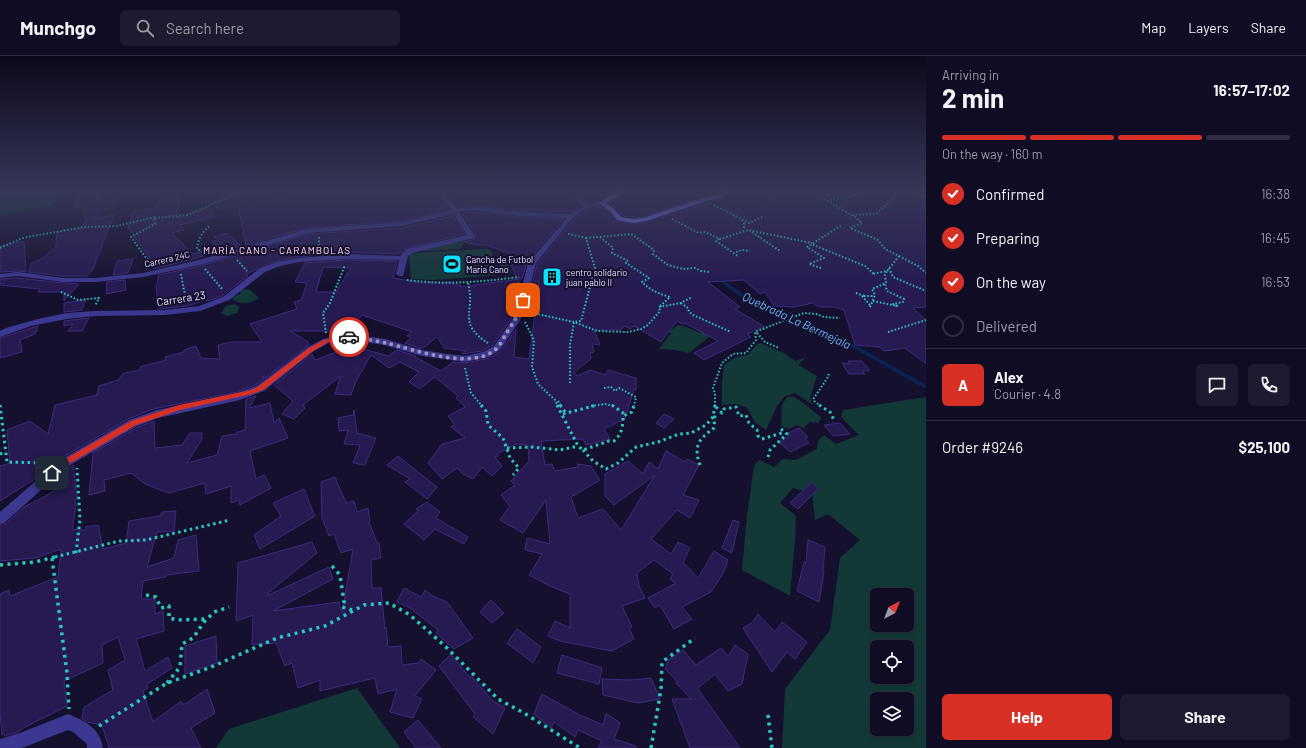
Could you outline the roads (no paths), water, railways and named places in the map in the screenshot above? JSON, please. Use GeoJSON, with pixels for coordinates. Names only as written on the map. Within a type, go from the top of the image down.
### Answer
{"type":"FeatureCollection","features":[{"type":"Feature","properties":{"kind":"street","name":"Carrera 24C"},"geometry":{"type":"LineString","coordinates":[[0,276],[18,274],[63,280],[96,280],[143,275],[202,261],[307,231],[382,227],[408,222]]}},
{"type":"Feature","properties":{"kind":"street"},"geometry":{"type":"LineString","coordinates":[[400,274],[404,255],[409,251],[471,236],[463,222]]}},
{"type":"Feature","properties":{"kind":"street"},"geometry":{"type":"LineString","coordinates":[[0,519],[63,464],[133,423],[182,407],[240,396],[261,388],[311,350],[326,341],[345,336],[385,342],[422,353],[465,359],[486,355],[497,348],[520,311],[532,264],[566,222]]}},
{"type":"Feature","properties":{"kind":"street","name":"Carrera 23"},"geometry":{"type":"LineString","coordinates":[[0,334],[20,326],[77,315],[160,314],[197,309],[218,303],[252,279],[255,274],[298,260],[351,257],[404,258]]}},
{"type":"Feature","properties":{"kind":"street"},"geometry":{"type":"LineString","coordinates":[[0,747],[68,722],[78,726],[94,740],[95,748]]}},
{"type":"Feature","properties":{"kind":"waterway","name":"Quebrada La Bermejala"},"geometry":{"type":"LineString","coordinates":[[718,278],[729,286]]}},
{"type":"Feature","properties":{"kind":"waterway","name":"Quebrada La Bermejala"},"geometry":{"type":"LineString","coordinates":[[727,285],[743,296],[857,348],[926,387]]}},
{"type":"Feature","properties":{"kind":"place","name":"Cancha de Futbol Maria Cano"},"geometry":{"type":"Point","coordinates":[452,264]}},
{"type":"Feature","properties":{"kind":"place","name":"centro solidario juan pablo II"},"geometry":{"type":"Point","coordinates":[552,277]}},
{"type":"Feature","properties":{"kind":"district","name":"MARÍA CANO - CARAMBOLAS"},"geometry":{"type":"Point","coordinates":[277,250]}}]}
